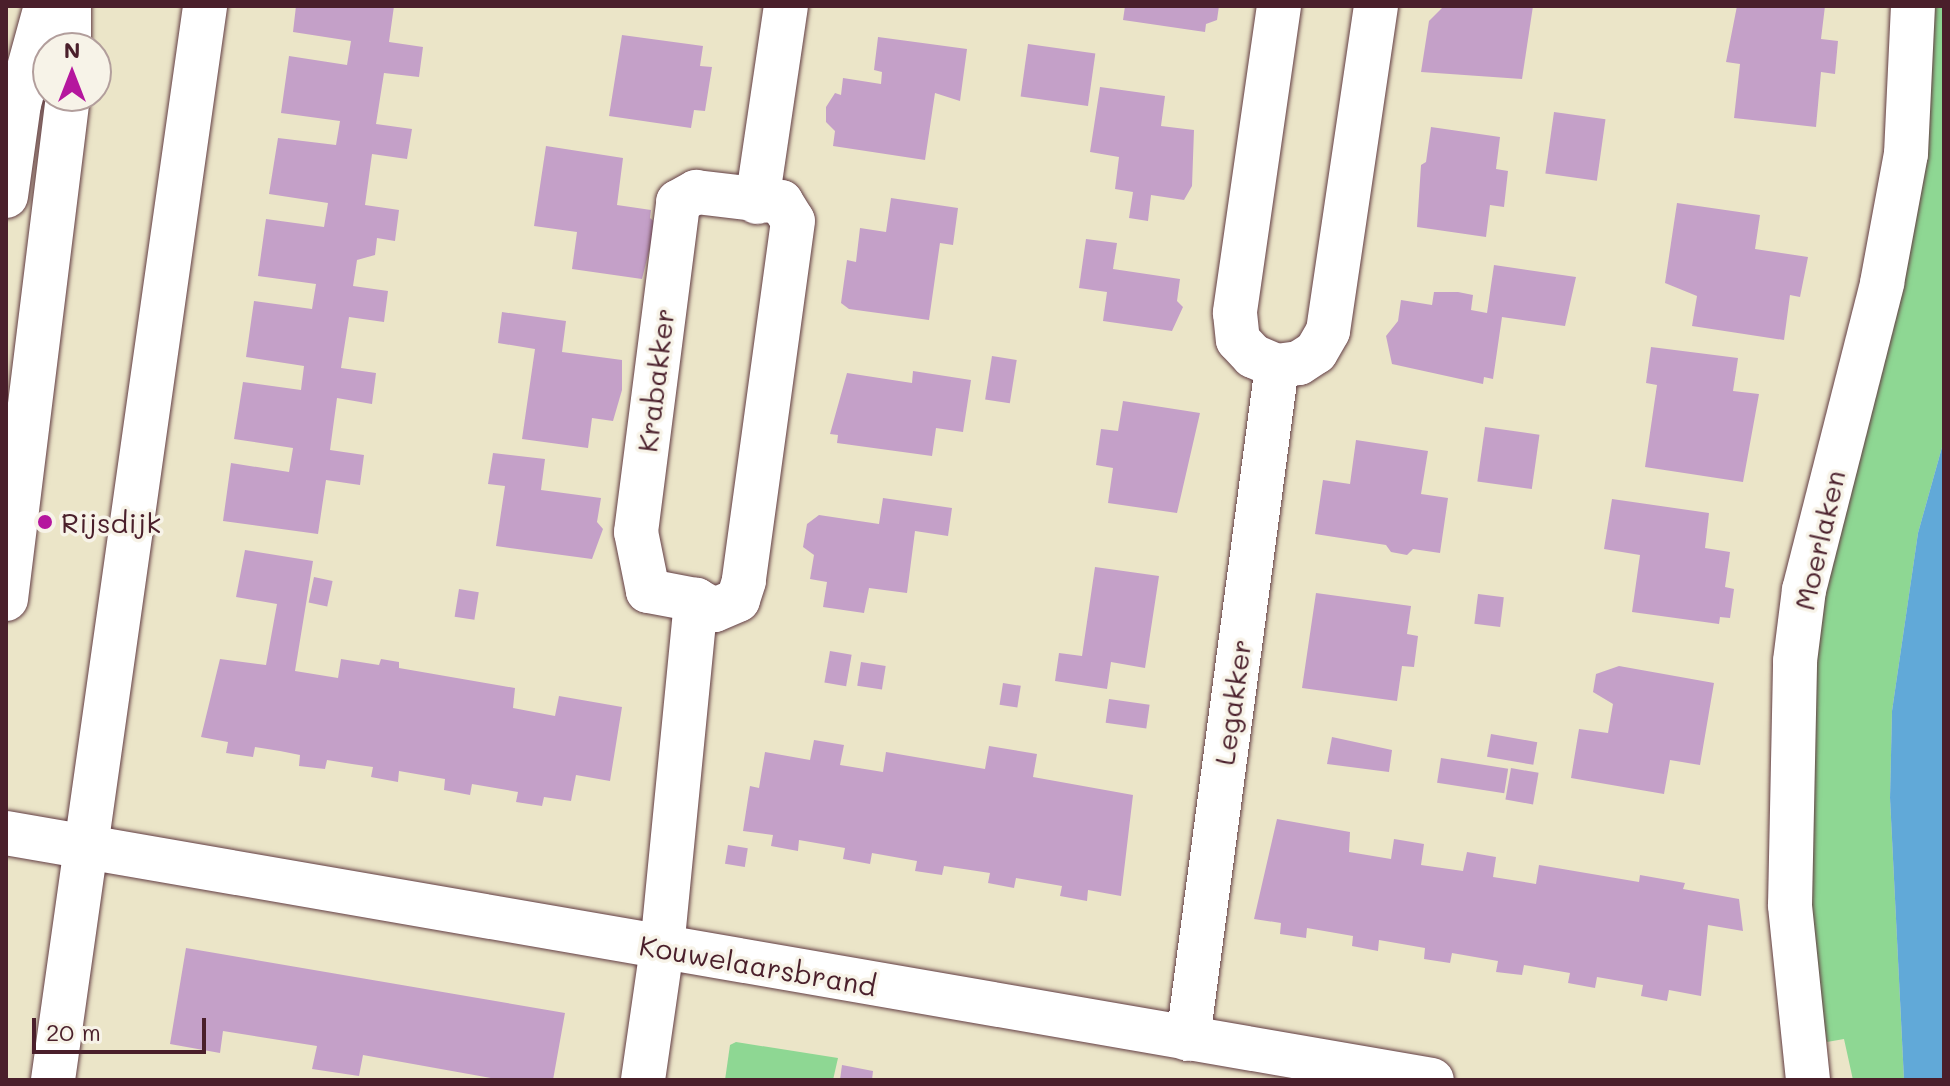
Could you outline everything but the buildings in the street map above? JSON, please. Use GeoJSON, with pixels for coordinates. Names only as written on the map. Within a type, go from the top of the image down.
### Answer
{"type":"FeatureCollection","features":[{"type":"Feature","properties":{"kind":"street"},"geometry":{"type":"LineString","coordinates":[[6,196],[19,104],[46,6]]}},
{"type":"Feature","properties":{"kind":"street"},"geometry":{"type":"LineString","coordinates":[[69,6],[69,32]]}},
{"type":"Feature","properties":{"kind":"street"},"geometry":{"type":"LineString","coordinates":[[53,1080],[205,6]]}},
{"type":"Feature","properties":{"kind":"street"},"geometry":{"type":"LineString","coordinates":[[757,202],[786,6]]}},
{"type":"Feature","properties":{"kind":"street"},"geometry":{"type":"LineString","coordinates":[[1279,6],[1235,313],[1238,340],[1253,356],[1277,366],[1299,363],[1316,352],[1328,331],[1376,6]]}},
{"type":"Feature","properties":{"kind":"street","name":"Moerlaken"},"geometry":{"type":"LineString","coordinates":[[1808,1080],[1790,905],[1795,661],[1804,590],[1882,283],[1906,154],[1913,6]]}},
{"type":"Feature","properties":{"kind":"street"},"geometry":{"type":"LineString","coordinates":[[6,599],[66,112]]}},
{"type":"Feature","properties":{"kind":"street","name":"Krabakker"},"geometry":{"type":"LineString","coordinates":[[696,192],[757,202],[781,202],[793,221],[744,581],[738,600],[714,610],[696,600],[648,591],[636,532],[678,202],[696,192]]}},
{"type":"Feature","properties":{"kind":"street","name":"Legakker"},"geometry":{"type":"LineString","coordinates":[[1188,1039],[1277,366]]}},
{"type":"Feature","properties":{"kind":"street"},"geometry":{"type":"LineString","coordinates":[[643,1080],[662,948],[696,600]]}},
{"type":"Feature","properties":{"kind":"street"},"geometry":{"type":"LineString","coordinates":[[6,833],[85,848]]}},
{"type":"Feature","properties":{"kind":"street","name":"Kouwelaarsbrand"},"geometry":{"type":"LineString","coordinates":[[85,848],[1432,1080]]}},
{"type":"Feature","properties":{"kind":"green space"},"geometry":{"type":"Polygon","coordinates":[[[1932,6],[1944,6],[1944,440],[1918,533],[1892,711],[1890,798],[1904,1080],[1853,1080],[1844,1039],[1827,1042],[1820,1001],[1804,817],[1820,614],[1932,6]]]}},
{"type":"Feature","properties":{"kind":"green space"},"geometry":{"type":"Polygon","coordinates":[[[736,1042],[838,1058],[833,1080],[725,1080],[730,1045],[736,1042]]]}},
{"type":"Feature","properties":{"kind":"water"},"geometry":{"type":"Polygon","coordinates":[[[1944,440],[1944,1080],[1904,1080],[1890,798],[1892,711],[1918,533],[1944,440]]]}},
{"type":"Feature","properties":{"kind":"place","name":"Rijsdijk"},"geometry":{"type":"Point","coordinates":[45,522]}}]}
